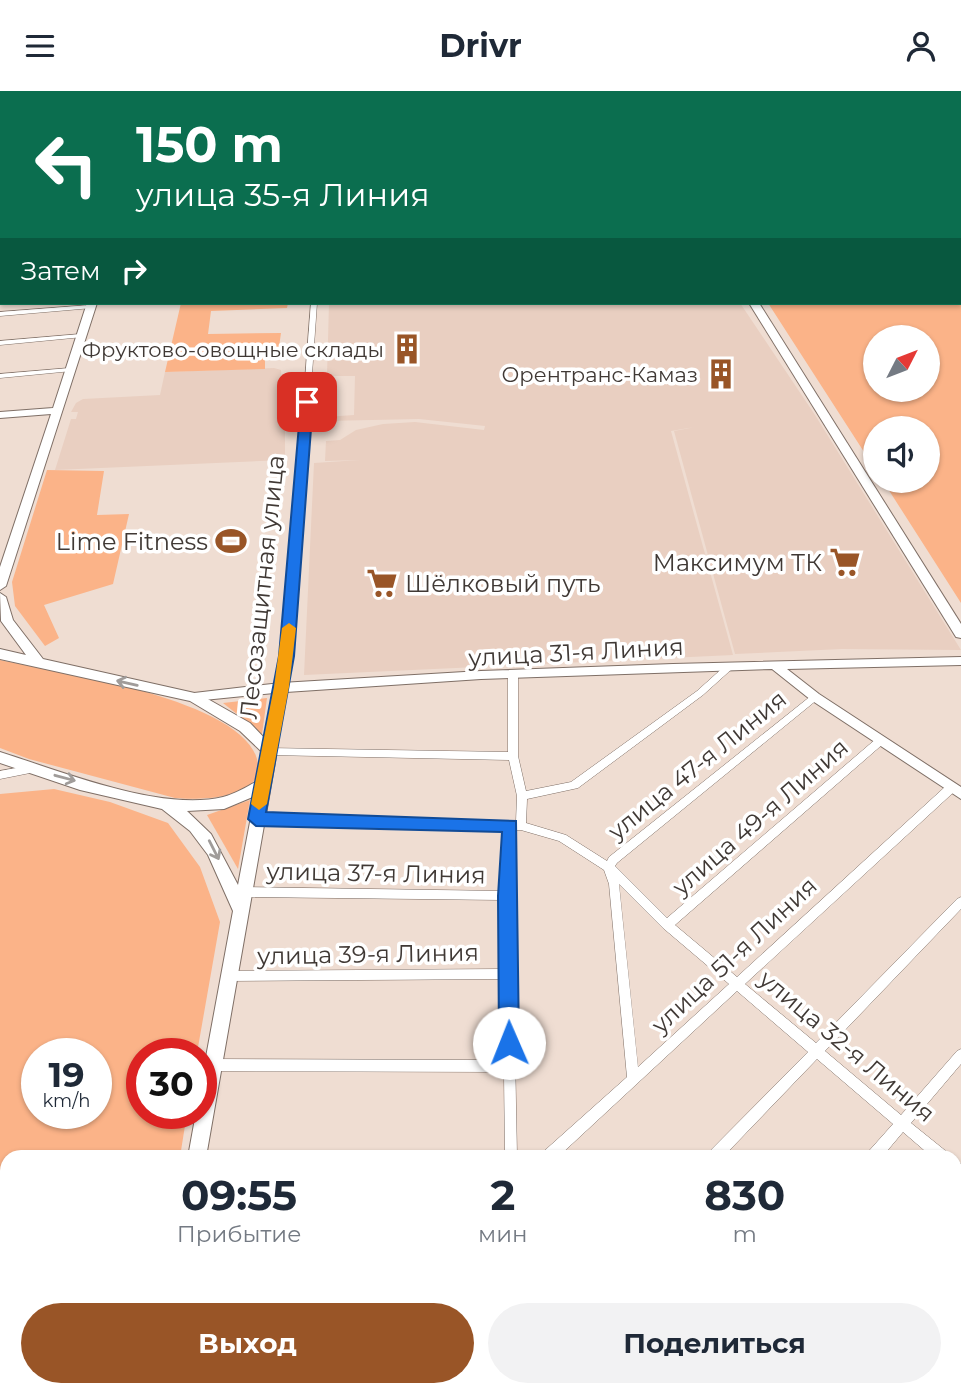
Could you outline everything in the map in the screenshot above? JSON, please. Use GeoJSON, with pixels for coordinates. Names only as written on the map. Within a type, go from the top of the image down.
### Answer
{"type":"FeatureCollection","features":[{"type":"Feature","properties":{"kind":"main road"},"geometry":{"type":"LineString","coordinates":[[0,586],[91,305]]}},
{"type":"Feature","properties":{"kind":"main road"},"geometry":{"type":"LineString","coordinates":[[755,305],[961,634]]}},
{"type":"Feature","properties":{"kind":"main road"},"geometry":{"type":"LineString","coordinates":[[0,415],[56,411]]}},
{"type":"Feature","properties":{"kind":"main road"},"geometry":{"type":"LineString","coordinates":[[0,597],[7,621],[38,662]]}},
{"type":"Feature","properties":{"kind":"main road"},"geometry":{"type":"LineString","coordinates":[[0,654],[194,697],[245,727],[270,751],[217,1043]]}},
{"type":"Feature","properties":{"kind":"main road"},"geometry":{"type":"LineString","coordinates":[[0,757],[32,769],[168,806],[190,819],[208,839],[241,911]]}},
{"type":"Feature","properties":{"kind":"main road"},"geometry":{"type":"LineString","coordinates":[[168,806],[223,803],[263,785]]}},
{"type":"Feature","properties":{"kind":"main road"},"geometry":{"type":"LineString","coordinates":[[198,1150],[202,1129]]}},
{"type":"Feature","properties":{"kind":"street"},"geometry":{"type":"LineString","coordinates":[[0,314],[91,305]]}},
{"type":"Feature","properties":{"kind":"street","name":"Лесозащитная улица"},"geometry":{"type":"LineString","coordinates":[[270,751],[281,687],[294,573],[314,305]]}},
{"type":"Feature","properties":{"kind":"street"},"geometry":{"type":"LineString","coordinates":[[0,343],[80,336]]}},
{"type":"Feature","properties":{"kind":"street"},"geometry":{"type":"LineString","coordinates":[[0,376],[70,369]]}},
{"type":"Feature","properties":{"kind":"street","name":"улица 31-я Линия"},"geometry":{"type":"LineString","coordinates":[[194,697],[281,687],[513,675],[730,666],[961,661]]}},
{"type":"Feature","properties":{"kind":"street"},"geometry":{"type":"LineString","coordinates":[[522,796],[574,785],[700,693],[730,666]]}},
{"type":"Feature","properties":{"kind":"street"},"geometry":{"type":"LineString","coordinates":[[776,666],[815,697],[956,791]]}},
{"type":"Feature","properties":{"kind":"street"},"geometry":{"type":"LineString","coordinates":[[511,1150],[507,896],[522,796],[513,756],[513,675]]}},
{"type":"Feature","properties":{"kind":"street","name":"улица 47-я Линия"},"geometry":{"type":"LineString","coordinates":[[609,867],[613,860],[815,697]]}},
{"type":"Feature","properties":{"kind":"street","name":"улица 49-я Линия"},"geometry":{"type":"LineString","coordinates":[[667,925],[880,741]]}},
{"type":"Feature","properties":{"kind":"street"},"geometry":{"type":"LineString","coordinates":[[270,751],[513,756]]}},
{"type":"Feature","properties":{"kind":"street"},"geometry":{"type":"LineString","coordinates":[[0,775],[32,769]]}},
{"type":"Feature","properties":{"kind":"street","name":"улица 51-я Линия"},"geometry":{"type":"LineString","coordinates":[[556,1150],[736,982],[956,791]]}},
{"type":"Feature","properties":{"kind":"street","name":"улица 32-я Линия"},"geometry":{"type":"LineString","coordinates":[[256,819],[516,826],[562,838],[609,867],[667,925],[934,1150]]}},
{"type":"Feature","properties":{"kind":"street"},"geometry":{"type":"LineString","coordinates":[[609,867],[614,884],[633,1079]]}},
{"type":"Feature","properties":{"kind":"street","name":"улица 37-я Линия"},"geometry":{"type":"LineString","coordinates":[[245,892],[507,896]]}},
{"type":"Feature","properties":{"kind":"street"},"geometry":{"type":"LineString","coordinates":[[721,1150],[961,902]]}},
{"type":"Feature","properties":{"kind":"street","name":"улица 39-я Линия"},"geometry":{"type":"LineString","coordinates":[[229,976],[508,974]]}},
{"type":"Feature","properties":{"kind":"street"},"geometry":{"type":"LineString","coordinates":[[879,1150],[961,1055]]}},
{"type":"Feature","properties":{"kind":"street"},"geometry":{"type":"LineString","coordinates":[[217,1065],[509,1066]]}},
{"type":"Feature","properties":{"kind":"shaded area"},"geometry":{"type":"Polygon","coordinates":[[[181,305],[288,305],[287,308],[211,311],[208,334],[281,333],[279,347],[265,348],[265,369],[165,372],[181,305]]]}},
{"type":"Feature","properties":{"kind":"shaded area"},"geometry":{"type":"Polygon","coordinates":[[[329,305],[741,305],[815,415],[961,650],[842,649],[735,654],[674,431],[695,427],[671,431],[733,655],[304,675],[314,463],[360,460],[325,461],[326,441],[340,440],[356,430],[383,424],[415,422],[484,430],[485,426],[419,419],[325,421],[325,417],[354,415],[355,376],[327,376],[329,305]]]}},
{"type":"Feature","properties":{"kind":"shaded area"},"geometry":{"type":"Polygon","coordinates":[[[769,305],[961,305],[961,603],[891,493],[940,493],[940,416],[863,416],[863,450],[769,305]]]}},
{"type":"Feature","properties":{"kind":"shaded area"},"geometry":{"type":"Polygon","coordinates":[[[274,368],[281,370],[282,384],[285,384],[285,460],[55,470],[71,419],[76,419],[78,412],[71,412],[76,403],[83,399],[160,395],[165,372],[274,368]]]}},
{"type":"Feature","properties":{"kind":"shaded area"},"geometry":{"type":"Polygon","coordinates":[[[47,470],[104,471],[97,515],[129,514],[113,584],[44,605],[59,638],[45,646],[15,606],[12,582],[47,470]]]}},
{"type":"Feature","properties":{"kind":"shaded area"},"geometry":{"type":"Polygon","coordinates":[[[0,660],[108,682],[197,710],[232,729],[254,751],[257,777],[241,790],[231,794],[196,799],[175,798],[29,759],[0,748],[0,660]]]}},
{"type":"Feature","properties":{"kind":"shaded area"},"geometry":{"type":"Polygon","coordinates":[[[267,698],[262,734],[223,703],[267,698]]]}},
{"type":"Feature","properties":{"kind":"shaded area"},"geometry":{"type":"Polygon","coordinates":[[[54,789],[110,802],[168,823],[200,867],[220,922],[200,1038],[126,1038],[126,1129],[184,1129],[181,1150],[0,1150],[0,794],[54,789]]]}},
{"type":"Feature","properties":{"kind":"shaded area"},"geometry":{"type":"Polygon","coordinates":[[[250,800],[238,869],[207,815],[250,800]]]}},
{"type":"Feature","properties":{"kind":"slow traffic"},"geometry":{"type":"LineString","coordinates":[[259,804],[289,628]]}},
{"type":"Feature","properties":{"kind":"place","name":"Фруктово-овощные склады"},"geometry":{"type":"Point","coordinates":[407,349]}},
{"type":"Feature","properties":{"kind":"place","name":"Орентранс-Камаз"},"geometry":{"type":"Point","coordinates":[721,374]}},
{"type":"Feature","properties":{"kind":"place","name":"Lime Fitness"},"geometry":{"type":"Point","coordinates":[231,541]}},
{"type":"Feature","properties":{"kind":"place","name":"Максимум ТК"},"geometry":{"type":"Point","coordinates":[845,562]}},
{"type":"Feature","properties":{"kind":"place","name":"Шёлковый путь"},"geometry":{"type":"Point","coordinates":[382,583]}},
{"type":"Feature","properties":{"kind":"route"},"geometry":{"type":"LineString","coordinates":[[307,402],[286,656],[256,819],[510,826],[507,896],[509,1043]]}}]}
